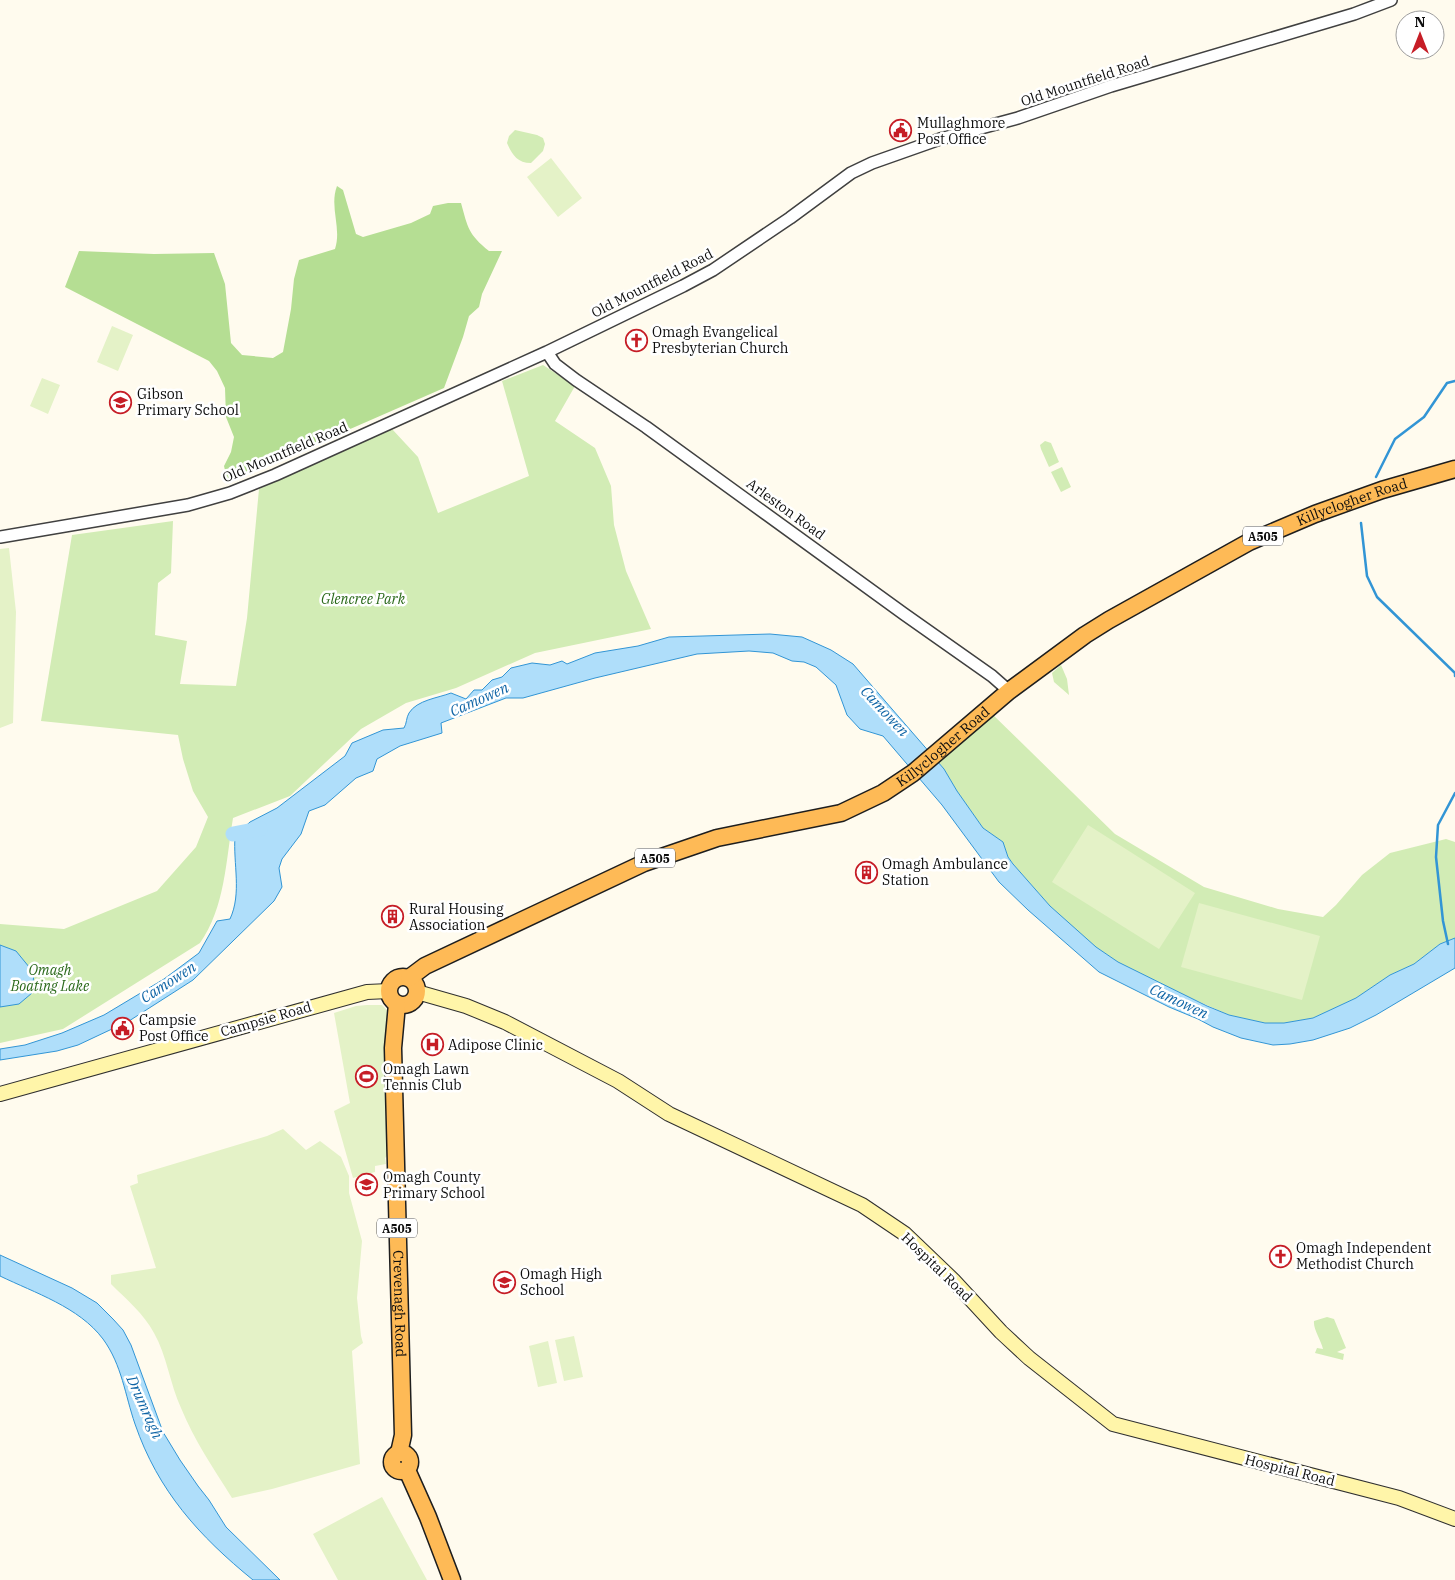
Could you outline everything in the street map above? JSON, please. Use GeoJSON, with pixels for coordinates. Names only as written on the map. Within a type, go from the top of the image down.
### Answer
{"type":"FeatureCollection","features":[{"type":"Feature","properties":{"kind":"highway","name":"Killyclogher Road"},"geometry":{"type":"LineString","coordinates":[[409,978],[425,966],[644,863],[717,838],[841,813],[882,793],[913,773],[1009,691],[1108,620],[1249,542],[1315,514],[1382,490],[1455,469]]}},
{"type":"Feature","properties":{"kind":"highway","name":"A505"},"geometry":{"type":"LineString","coordinates":[[393,997],[390,986],[396,978],[409,978]]}},
{"type":"Feature","properties":{"kind":"highway"},"geometry":{"type":"LineString","coordinates":[[393,997],[408,1004],[413,1001],[417,992],[415,984],[409,978]]}},
{"type":"Feature","properties":{"kind":"highway","name":"Crevenagh Road"},"geometry":{"type":"LineString","coordinates":[[393,997],[403,1435],[400,1453],[406,1454],[410,1458],[410,1465],[406,1470],[428,1517],[452,1580]]}},
{"type":"Feature","properties":{"kind":"main road","name":"Campsie Road"},"geometry":{"type":"LineString","coordinates":[[0,1094],[358,994],[367,992],[393,997]]}},
{"type":"Feature","properties":{"kind":"main road","name":"Hospital Road"},"geometry":{"type":"LineString","coordinates":[[417,992],[466,1006],[505,1022],[618,1081],[669,1114],[862,1205],[905,1234],[1029,1358],[1113,1424],[1399,1498],[1455,1519]]}},
{"type":"Feature","properties":{"kind":"street","name":"Old Mountfield Road"},"geometry":{"type":"LineString","coordinates":[[0,537],[188,505],[230,493],[276,475],[547,352],[684,286],[714,270],[851,173],[872,163],[940,139],[1018,118],[1111,86],[1345,17],[1391,0]]}},
{"type":"Feature","properties":{"kind":"street","name":"Arleston Road"},"geometry":{"type":"LineString","coordinates":[[547,352],[555,364],[576,380],[670,444],[1009,691]]}},
{"type":"Feature","properties":{"kind":"green space"},"geometry":{"type":"Polygon","coordinates":[[[515,130],[543,138],[545,144],[543,151],[531,163],[519,160],[507,143],[509,136],[515,130]]]}},
{"type":"Feature","properties":{"kind":"green space"},"geometry":{"type":"Polygon","coordinates":[[[551,158],[582,198],[558,217],[527,177],[551,158]]]}},
{"type":"Feature","properties":{"kind":"green space"},"geometry":{"type":"Polygon","coordinates":[[[337,186],[343,190],[356,234],[363,237],[411,223],[430,214],[433,206],[461,203],[467,225],[477,240],[489,251],[502,251],[482,294],[479,307],[469,316],[444,388],[261,468],[227,479],[224,466],[231,452],[234,437],[226,417],[225,388],[217,371],[209,361],[65,287],[79,251],[154,254],[214,253],[225,284],[231,343],[242,355],[273,358],[283,352],[291,309],[294,279],[299,260],[335,249],[337,233],[334,202],[337,186]]]}},
{"type":"Feature","properties":{"kind":"green space"},"geometry":{"type":"Polygon","coordinates":[[[112,326],[133,335],[118,371],[97,362],[112,326]]]}},
{"type":"Feature","properties":{"kind":"green space","name":"Glencree Park"},"geometry":{"type":"Polygon","coordinates":[[[543,365],[575,386],[555,421],[595,448],[611,486],[614,525],[626,571],[651,629],[535,653],[456,688],[406,703],[361,729],[290,796],[233,818],[220,899],[215,915],[200,943],[63,1029],[0,1043],[0,924],[64,929],[157,891],[196,847],[208,817],[193,791],[178,735],[41,721],[72,535],[173,521],[171,573],[158,583],[155,635],[187,641],[180,684],[236,686],[247,618],[259,489],[392,429],[418,457],[438,513],[529,476],[502,381],[543,365]]]}},
{"type":"Feature","properties":{"kind":"green space"},"geometry":{"type":"Polygon","coordinates":[[[42,378],[60,385],[48,414],[30,406],[42,378]]]}},
{"type":"Feature","properties":{"kind":"green space"},"geometry":{"type":"Polygon","coordinates":[[[1045,441],[1051,443],[1059,462],[1049,467],[1040,445],[1045,441]]]}},
{"type":"Feature","properties":{"kind":"green space"},"geometry":{"type":"Polygon","coordinates":[[[1062,467],[1071,487],[1061,492],[1051,472],[1062,467]]]}},
{"type":"Feature","properties":{"kind":"green space"},"geometry":{"type":"Polygon","coordinates":[[[9,548],[16,612],[13,723],[0,728],[0,549],[9,548]]]}},
{"type":"Feature","properties":{"kind":"green space"},"geometry":{"type":"Polygon","coordinates":[[[1061,665],[1067,679],[1069,695],[1054,682],[1052,673],[1061,665]]]}},
{"type":"Feature","properties":{"kind":"green space"},"geometry":{"type":"Polygon","coordinates":[[[988,710],[1115,834],[1204,887],[1278,909],[1323,917],[1362,875],[1390,853],[1446,839],[1455,842],[1455,938],[1440,944],[1414,964],[1390,975],[1356,998],[1313,1018],[1284,1023],[1265,1023],[1229,1015],[1175,991],[1118,962],[1096,947],[1050,906],[1008,857],[1003,842],[983,828],[934,757],[988,710]]]}},
{"type":"Feature","properties":{"kind":"green space"},"geometry":{"type":"Polygon","coordinates":[[[1088,825],[1195,893],[1159,949],[1052,882],[1088,825]]]}},
{"type":"Feature","properties":{"kind":"green space"},"geometry":{"type":"Polygon","coordinates":[[[1199,903],[1320,936],[1302,1000],[1181,967],[1199,903]]]}},
{"type":"Feature","properties":{"kind":"green space","name":"Omagh Lawn Tennis Club"},"geometry":{"type":"Polygon","coordinates":[[[382,1005],[388,1011],[386,1030],[389,1154],[385,1158],[386,1164],[375,1166],[375,1172],[353,1178],[334,1111],[350,1103],[334,1013],[356,1006],[382,1005]]]}},
{"type":"Feature","properties":{"kind":"green space"},"geometry":{"type":"Polygon","coordinates":[[[283,1129],[306,1150],[320,1141],[341,1157],[349,1176],[349,1193],[362,1241],[357,1298],[363,1343],[352,1351],[360,1464],[272,1489],[232,1498],[186,1420],[154,1333],[140,1313],[111,1284],[111,1275],[156,1268],[130,1186],[138,1183],[137,1175],[267,1136],[283,1129]]]}},
{"type":"Feature","properties":{"kind":"green space"},"geometry":{"type":"Polygon","coordinates":[[[1327,1317],[1334,1319],[1346,1348],[1337,1352],[1344,1354],[1343,1360],[1315,1353],[1317,1348],[1323,1349],[1314,1321],[1327,1317]]]}},
{"type":"Feature","properties":{"kind":"green space"},"geometry":{"type":"Polygon","coordinates":[[[574,1336],[583,1377],[564,1381],[555,1340],[574,1336]]]}},
{"type":"Feature","properties":{"kind":"green space"},"geometry":{"type":"Polygon","coordinates":[[[548,1341],[557,1383],[538,1387],[529,1346],[548,1341]]]}},
{"type":"Feature","properties":{"kind":"green space"},"geometry":{"type":"Polygon","coordinates":[[[382,1497],[427,1580],[338,1580],[313,1534],[382,1497]]]}},
{"type":"Feature","properties":{"kind":"water","name":"Camowen"},"geometry":{"type":"Polygon","coordinates":[[[770,634],[802,637],[831,650],[853,664],[944,769],[983,828],[1003,842],[1008,857],[1013,864],[1050,906],[1096,947],[1118,962],[1207,1006],[1229,1015],[1265,1023],[1284,1023],[1313,1018],[1356,998],[1390,975],[1414,964],[1440,944],[1455,938],[1455,968],[1376,1015],[1350,1028],[1313,1040],[1273,1045],[1241,1038],[1213,1027],[1099,972],[1028,910],[999,882],[942,805],[883,736],[860,729],[847,715],[836,685],[816,667],[804,662],[792,661],[773,653],[749,651],[697,654],[595,678],[523,698],[506,698],[441,723],[442,733],[400,746],[377,759],[373,771],[356,778],[325,805],[309,811],[301,834],[282,859],[279,868],[282,887],[274,901],[193,980],[129,1021],[78,1045],[57,1051],[0,1060],[0,1049],[25,1045],[62,1033],[104,1015],[164,979],[199,953],[217,921],[230,919],[234,909],[236,899],[235,836],[250,822],[277,808],[345,756],[352,743],[383,730],[404,728],[409,713],[417,705],[451,693],[466,699],[474,690],[482,690],[492,680],[502,677],[511,668],[532,663],[550,665],[562,661],[567,664],[595,653],[638,646],[669,637],[770,634]]]}},
{"type":"Feature","properties":{"kind":"water"},"geometry":{"type":"Polygon","coordinates":[[[0,945],[16,951],[34,973],[32,993],[19,1004],[0,1007],[0,945]]]}},
{"type":"Feature","properties":{"kind":"water","name":"Drumragh"},"geometry":{"type":"Polygon","coordinates":[[[0,1255],[72,1288],[97,1303],[123,1330],[131,1345],[163,1432],[180,1460],[226,1527],[280,1580],[253,1580],[215,1546],[182,1511],[168,1491],[144,1448],[115,1359],[103,1339],[82,1318],[69,1309],[0,1276],[0,1255]]]}},
{"type":"Feature","properties":{"kind":"waterway"},"geometry":{"type":"LineString","coordinates":[[1376,477],[1395,439],[1424,417],[1447,383],[1455,381]]}},
{"type":"Feature","properties":{"kind":"waterway"},"geometry":{"type":"LineString","coordinates":[[1361,523],[1367,576],[1377,597],[1455,673],[1455,676]]}},
{"type":"Feature","properties":{"kind":"waterway"},"geometry":{"type":"LineString","coordinates":[[1448,944],[1443,921],[1436,857],[1438,825],[1455,793]]}},
{"type":"Feature","properties":{"kind":"waterway"},"geometry":{"type":"LineString","coordinates":[[233,834],[260,829]]}},
{"type":"Feature","properties":{"kind":"place","name":"Mullaghmore Post Office"},"geometry":{"type":"Point","coordinates":[901,131]}},
{"type":"Feature","properties":{"kind":"place","name":"Omagh Evangelical Presbyterian Church"},"geometry":{"type":"Point","coordinates":[636,340]}},
{"type":"Feature","properties":{"kind":"place","name":"Gibson Primary School"},"geometry":{"type":"Point","coordinates":[121,402]}},
{"type":"Feature","properties":{"kind":"place","name":"Omagh Ambulance Station"},"geometry":{"type":"Point","coordinates":[866,872]}},
{"type":"Feature","properties":{"kind":"place","name":"Rural Housing Association"},"geometry":{"type":"Point","coordinates":[393,917]}},
{"type":"Feature","properties":{"kind":"place","name":"Campsie Post Office"},"geometry":{"type":"Point","coordinates":[123,1028]}},
{"type":"Feature","properties":{"kind":"place","name":"Adipose Clinic"},"geometry":{"type":"Point","coordinates":[432,1045]}},
{"type":"Feature","properties":{"kind":"place","name":"Omagh Lawn Tennis Club"},"geometry":{"type":"Point","coordinates":[367,1077]}},
{"type":"Feature","properties":{"kind":"place","name":"Omagh County Primary School"},"geometry":{"type":"Point","coordinates":[367,1185]}},
{"type":"Feature","properties":{"kind":"place","name":"Omagh Independent Methodist Church"},"geometry":{"type":"Point","coordinates":[1280,1256]}},
{"type":"Feature","properties":{"kind":"place","name":"Omagh High School"},"geometry":{"type":"Point","coordinates":[504,1282]}},
{"type":"Feature","properties":{"kind":"park label","name":"Omagh Boating Lake"},"geometry":{"type":"Point","coordinates":[50,978]}}]}
